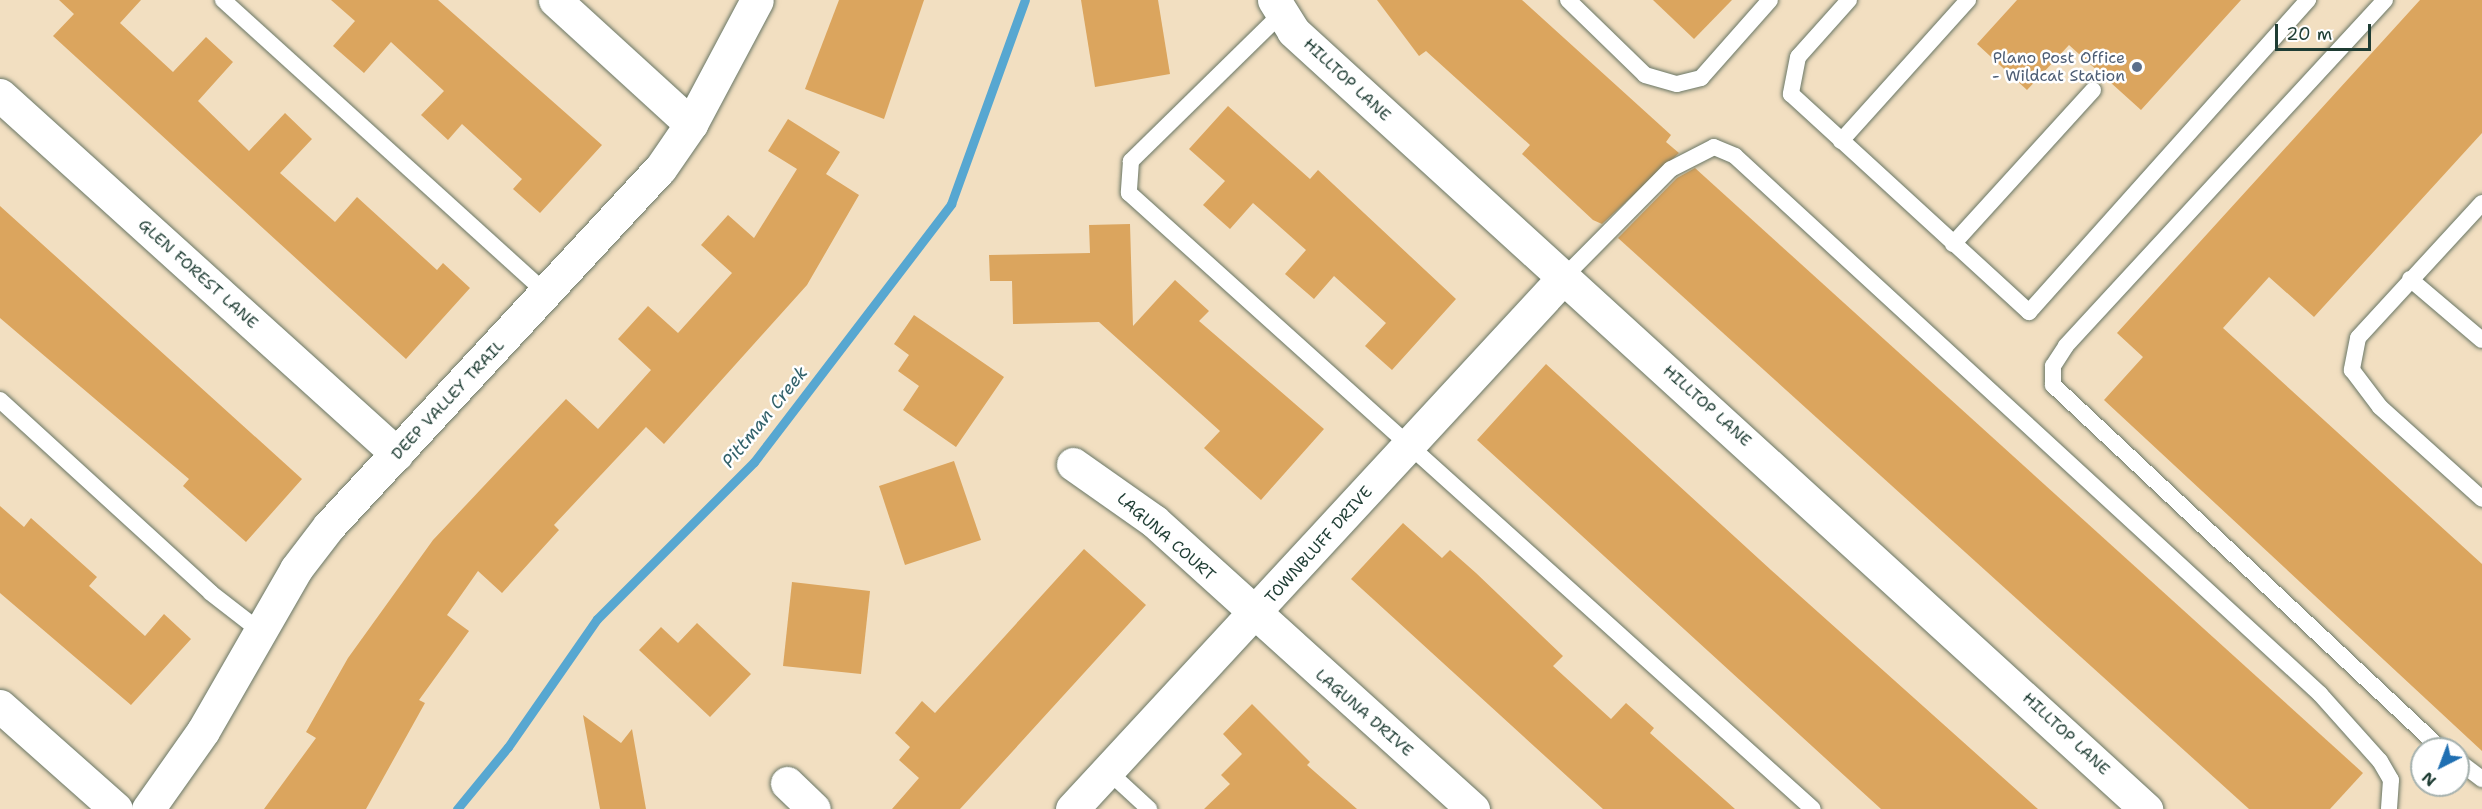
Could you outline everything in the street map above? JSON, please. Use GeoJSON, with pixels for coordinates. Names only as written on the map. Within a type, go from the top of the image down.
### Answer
{"type":"FeatureCollection","features":[{"type":"Feature","properties":{"kind":"street"},"geometry":{"type":"LineString","coordinates":[[555,0],[691,124]]}},
{"type":"Feature","properties":{"kind":"street","name":"DEEP VALLEY TRAIL"},"geometry":{"type":"LineString","coordinates":[[148,809],[203,731],[261,631],[329,526],[616,221],[691,124],[757,0]]}},
{"type":"Feature","properties":{"kind":"street","name":"HILLTOP LANE"},"geometry":{"type":"LineString","coordinates":[[1277,8],[1563,278],[1847,531],[2146,809]]}},
{"type":"Feature","properties":{"kind":"street","name":"GLEN FOREST LANE"},"geometry":{"type":"LineString","coordinates":[[0,95],[397,454]]}},
{"type":"Feature","properties":{"kind":"street","name":"TOWNBLUFF DRIVE"},"geometry":{"type":"LineString","coordinates":[[1072,809],[1254,616],[1563,278]]}},
{"type":"Feature","properties":{"kind":"street","name":"LAGUNA COURT"},"geometry":{"type":"LineString","coordinates":[[1073,464],[1154,521],[1254,616]]}},
{"type":"Feature","properties":{"kind":"street","name":"LAGUNA DRIVE"},"geometry":{"type":"LineString","coordinates":[[1254,616],[1473,809]]}},
{"type":"Feature","properties":{"kind":"street"},"geometry":{"type":"LineString","coordinates":[[0,706],[116,809]]}},
{"type":"Feature","properties":{"kind":"street"},"geometry":{"type":"LineString","coordinates":[[787,783],[814,809]]}},
{"type":"Feature","properties":{"kind":"lane"},"geometry":{"type":"LineString","coordinates":[[223,0],[547,294]]}},
{"type":"Feature","properties":{"kind":"lane"},"geometry":{"type":"LineString","coordinates":[[1568,0],[1645,75],[1677,84],[1701,78],[1770,0]]}},
{"type":"Feature","properties":{"kind":"lane"},"geometry":{"type":"LineString","coordinates":[[1849,0],[1798,57],[1791,94],[2029,312],[2308,0]]}},
{"type":"Feature","properties":{"kind":"lane"},"geometry":{"type":"LineString","coordinates":[[1841,141],[1968,0]]}},
{"type":"Feature","properties":{"kind":"lane"},"geometry":{"type":"LineString","coordinates":[[2385,0],[2066,346],[2053,366],[2053,385],[2428,737]]}},
{"type":"Feature","properties":{"kind":"lane"},"geometry":{"type":"LineString","coordinates":[[1277,8],[1131,161],[1129,193],[1813,809]]}},
{"type":"Feature","properties":{"kind":"lane"},"geometry":{"type":"LineString","coordinates":[[1953,244],[2094,90]]}},
{"type":"Feature","properties":{"kind":"lane"},"geometry":{"type":"LineString","coordinates":[[1563,278],[1671,169],[1713,147],[1736,156],[2320,694],[2380,761],[2391,780],[2389,809]]}},
{"type":"Feature","properties":{"kind":"lane"},"geometry":{"type":"LineString","coordinates":[[2482,202],[2358,338],[2352,370],[2380,407],[2482,499]]}},
{"type":"Feature","properties":{"kind":"lane"},"geometry":{"type":"LineString","coordinates":[[2410,279],[2482,340]]}},
{"type":"Feature","properties":{"kind":"lane"},"geometry":{"type":"LineString","coordinates":[[0,400],[211,593],[261,631]]}},
{"type":"Feature","properties":{"kind":"lane"},"geometry":{"type":"LineString","coordinates":[[1108,771],[1149,809]]}},
{"type":"Feature","properties":{"kind":"building"},"geometry":{"type":"Polygon","coordinates":[[[59,0],[141,0],[120,23],[173,72],[206,37],[233,62],[198,101],[249,151],[285,113],[312,139],[280,173],[335,222],[357,197],[437,270],[443,263],[470,288],[406,359],[53,36],[74,14],[59,0]]]}},
{"type":"Feature","properties":{"kind":"building"},"geometry":{"type":"Polygon","coordinates":[[[331,0],[438,0],[602,145],[540,213],[513,189],[522,179],[462,124],[448,140],[421,115],[444,91],[391,42],[364,73],[333,46],[355,21],[331,0]]]}},
{"type":"Feature","properties":{"kind":"building"},"geometry":{"type":"Polygon","coordinates":[[[839,0],[924,0],[884,119],[805,89],[839,0]]]}},
{"type":"Feature","properties":{"kind":"building"},"geometry":{"type":"Polygon","coordinates":[[[1081,0],[1158,0],[1170,74],[1095,87],[1081,0]]]}},
{"type":"Feature","properties":{"kind":"building"},"geometry":{"type":"Polygon","coordinates":[[[1377,0],[1522,0],[1671,135],[1666,142],[1679,153],[1602,224],[1593,220],[1522,154],[1530,145],[1426,51],[1419,56],[1377,0]]]}},
{"type":"Feature","properties":{"kind":"building"},"geometry":{"type":"Polygon","coordinates":[[[1653,0],[1732,0],[1694,39],[1653,0]]]}},
{"type":"Feature","properties":{"kind":"building","name":"Plano Post Office - Wildcat Station"},"geometry":{"type":"Polygon","coordinates":[[[2017,0],[2241,0],[2141,110],[2069,45],[2027,90],[1977,44],[2017,0]]]}},
{"type":"Feature","properties":{"kind":"building"},"geometry":{"type":"Polygon","coordinates":[[[2420,0],[2482,0],[2482,133],[2314,317],[2269,277],[2223,328],[2482,564],[2482,751],[2470,740],[2470,737],[2467,737],[2104,400],[2143,357],[2117,333],[2420,0]]]}},
{"type":"Feature","properties":{"kind":"building"},"geometry":{"type":"Polygon","coordinates":[[[1228,106],[1310,179],[1318,170],[1456,299],[1392,370],[1365,346],[1386,323],[1334,276],[1314,299],[1285,274],[1306,250],[1253,203],[1230,229],[1203,205],[1225,181],[1189,149],[1228,106]]]}},
{"type":"Feature","properties":{"kind":"building"},"geometry":{"type":"Polygon","coordinates":[[[788,119],[840,152],[826,174],[859,195],[807,285],[664,444],[646,427],[554,525],[559,530],[502,593],[478,571],[447,615],[469,631],[419,700],[425,703],[366,809],[264,809],[316,738],[306,732],[348,658],[433,540],[566,399],[598,429],[651,370],[618,339],[648,306],[678,333],[732,273],[701,245],[728,215],[754,238],[797,169],[768,151],[788,119]]]}},
{"type":"Feature","properties":{"kind":"building"},"geometry":{"type":"Polygon","coordinates":[[[1695,168],[2363,773],[2330,809],[2249,809],[1618,238],[1677,178],[1695,168]]]}},
{"type":"Feature","properties":{"kind":"building"},"geometry":{"type":"Polygon","coordinates":[[[0,206],[302,479],[246,542],[183,486],[189,479],[0,318],[0,206]]]}},
{"type":"Feature","properties":{"kind":"building"},"geometry":{"type":"Polygon","coordinates":[[[1130,224],[1133,326],[1175,280],[1209,311],[1199,321],[1324,429],[1261,500],[1204,448],[1220,431],[1099,322],[1013,324],[1012,281],[990,281],[989,255],[1090,253],[1089,225],[1130,224]]]}},
{"type":"Feature","properties":{"kind":"building"},"geometry":{"type":"Polygon","coordinates":[[[914,315],[1004,377],[956,447],[903,410],[919,386],[898,371],[909,355],[894,344],[914,315]]]}},
{"type":"Feature","properties":{"kind":"building"},"geometry":{"type":"Polygon","coordinates":[[[1546,364],[1771,570],[2038,809],[1881,809],[1477,440],[1546,364]]]}},
{"type":"Feature","properties":{"kind":"building"},"geometry":{"type":"Polygon","coordinates":[[[954,461],[981,540],[905,565],[879,486],[954,461]]]}},
{"type":"Feature","properties":{"kind":"building"},"geometry":{"type":"Polygon","coordinates":[[[0,506],[24,527],[31,518],[97,577],[89,586],[145,636],[164,614],[191,639],[131,705],[0,593],[0,506]]]}},
{"type":"Feature","properties":{"kind":"building"},"geometry":{"type":"Polygon","coordinates":[[[1403,523],[1442,558],[1450,550],[1476,573],[1563,656],[1553,666],[1611,719],[1626,703],[1654,728],[1650,733],[1735,809],[1603,809],[1351,579],[1403,523]]]}},
{"type":"Feature","properties":{"kind":"building"},"geometry":{"type":"Polygon","coordinates":[[[1084,549],[1146,605],[960,809],[892,809],[919,778],[899,760],[910,747],[895,733],[922,701],[935,713],[1084,549]]]}},
{"type":"Feature","properties":{"kind":"building"},"geometry":{"type":"Polygon","coordinates":[[[792,582],[870,591],[861,674],[783,666],[792,582]]]}},
{"type":"Feature","properties":{"kind":"building"},"geometry":{"type":"Polygon","coordinates":[[[697,623],[751,674],[710,717],[639,650],[661,627],[678,643],[697,623]]]}},
{"type":"Feature","properties":{"kind":"building"},"geometry":{"type":"Polygon","coordinates":[[[1252,704],[1310,762],[1307,765],[1357,809],[1204,809],[1230,784],[1221,775],[1242,754],[1223,734],[1252,704]]]}},
{"type":"Feature","properties":{"kind":"building"},"geometry":{"type":"Polygon","coordinates":[[[583,715],[621,743],[632,729],[646,809],[600,809],[583,715]]]}},
{"type":"Feature","properties":{"kind":"waterway","name":"Pittman Creek"},"geometry":{"type":"LineString","coordinates":[[457,809],[508,747],[597,619],[754,462],[951,204],[1025,0]]}},
{"type":"Feature","properties":{"kind":"place","name":"Plano Post Office - Wildcat Station"},"geometry":{"type":"Point","coordinates":[2137,67]}}]}
